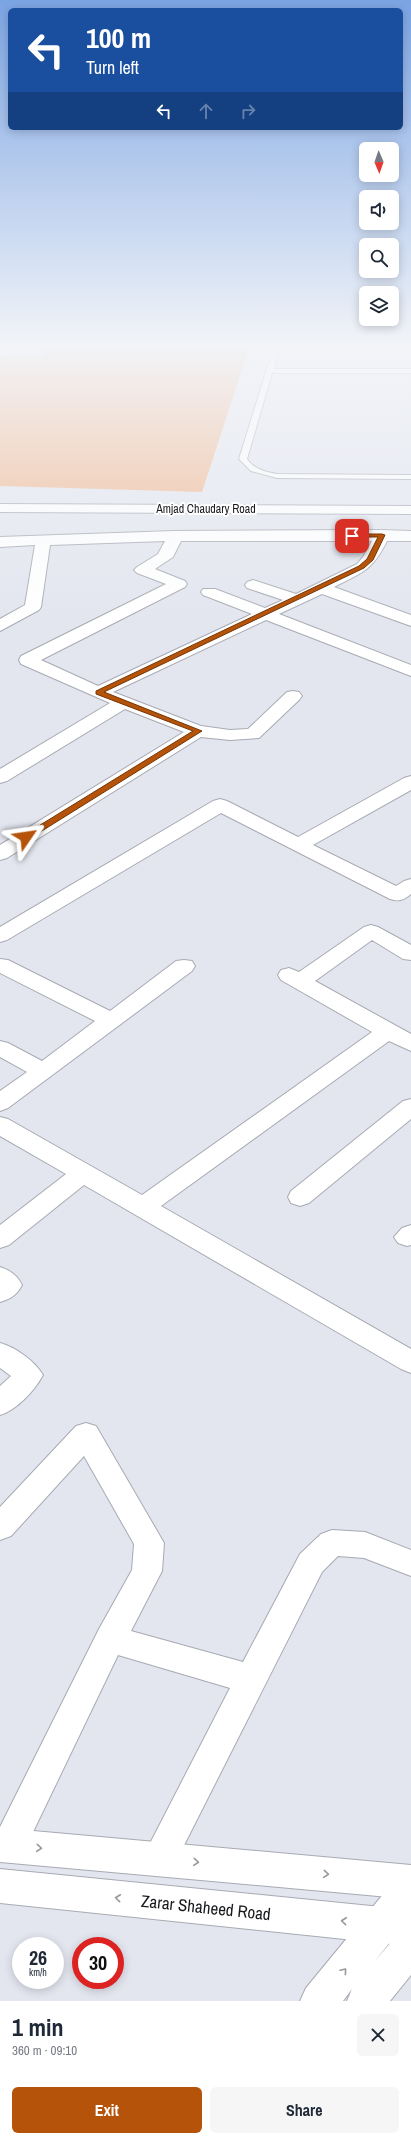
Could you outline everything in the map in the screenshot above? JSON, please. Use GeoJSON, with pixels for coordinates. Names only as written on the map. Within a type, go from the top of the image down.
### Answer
{"type":"FeatureCollection","features":[{"type":"Feature","properties":{"kind":"street","name":"Amjad Chaudary Road"},"geometry":{"type":"LineString","coordinates":[[0,498],[84,500],[411,501]]}},
{"type":"Feature","properties":{"kind":"street","name":"Amjad Chaudary Road"},"geometry":{"type":"LineString","coordinates":[[0,508],[411,510]]}},
{"type":"Feature","properties":{"kind":"street"},"geometry":{"type":"LineString","coordinates":[[98,692],[298,599],[362,567],[370,560],[382,535]]}},
{"type":"Feature","properties":{"kind":"street"},"geometry":{"type":"LineString","coordinates":[[174,536],[171,551],[142,570],[180,584],[27,660],[98,692],[198,731],[230,735],[253,734],[293,696]]}},
{"type":"Feature","properties":{"kind":"street"},"geometry":{"type":"LineString","coordinates":[[0,542],[174,536],[411,536]]}},
{"type":"Feature","properties":{"kind":"street"},"geometry":{"type":"LineString","coordinates":[[0,626],[33,607],[43,541]]}},
{"type":"Feature","properties":{"kind":"street"},"geometry":{"type":"LineString","coordinates":[[253,585],[298,599]]}},
{"type":"Feature","properties":{"kind":"street"},"geometry":{"type":"LineString","coordinates":[[321,588],[411,621]]}},
{"type":"Feature","properties":{"kind":"street"},"geometry":{"type":"LineString","coordinates":[[208,592],[411,671]]}},
{"type":"Feature","properties":{"kind":"street"},"geometry":{"type":"LineString","coordinates":[[3,772],[123,702]]}},
{"type":"Feature","properties":{"kind":"street"},"geometry":{"type":"LineString","coordinates":[[0,854],[198,731]]}},
{"type":"Feature","properties":{"kind":"street"},"geometry":{"type":"LineString","coordinates":[[298,845],[411,782]]}},
{"type":"Feature","properties":{"kind":"street"},"geometry":{"type":"LineString","coordinates":[[0,936],[220,805],[397,895],[411,885]]}},
{"type":"Feature","properties":{"kind":"street"},"geometry":{"type":"LineString","coordinates":[[411,954],[371,930],[295,978],[411,1044]]}},
{"type":"Feature","properties":{"kind":"street"},"geometry":{"type":"LineString","coordinates":[[0,965],[111,1020]]}},
{"type":"Feature","properties":{"kind":"street"},"geometry":{"type":"LineString","coordinates":[[0,1103],[184,966]]}},
{"type":"Feature","properties":{"kind":"street"},"geometry":{"type":"LineString","coordinates":[[143,1207],[388,1031]]}},
{"type":"Feature","properties":{"kind":"street"},"geometry":{"type":"LineString","coordinates":[[0,1048],[43,1071]]}},
{"type":"Feature","properties":{"kind":"street"},"geometry":{"type":"LineString","coordinates":[[300,1197],[411,1107]]}},
{"type":"Feature","properties":{"kind":"street"},"geometry":{"type":"LineString","coordinates":[[0,1125],[411,1362]]}},
{"type":"Feature","properties":{"kind":"street"},"geometry":{"type":"LineString","coordinates":[[0,1239],[83,1173]]}},
{"type":"Feature","properties":{"kind":"street"},"geometry":{"type":"LineString","coordinates":[[0,1277],[9,1285],[0,1292]]}},
{"type":"Feature","properties":{"kind":"street"},"geometry":{"type":"LineString","coordinates":[[0,1353],[29,1375],[0,1404]]}},
{"type":"Feature","properties":{"kind":"street"},"geometry":{"type":"LineString","coordinates":[[0,1527],[86,1434],[149,1543],[148,1572],[110,1639],[5,1845],[411,1882]]}},
{"type":"Feature","properties":{"kind":"street"},"geometry":{"type":"LineString","coordinates":[[159,1859],[311,1563],[332,1543],[365,1545],[411,1563]]}},
{"type":"Feature","properties":{"kind":"street"},"geometry":{"type":"LineString","coordinates":[[110,1639],[251,1679]]}},
{"type":"Feature","properties":{"kind":"street","name":"Zarar Shaheed Road"},"geometry":{"type":"LineString","coordinates":[[0,1886],[397,1927]]}},
{"type":"Feature","properties":{"kind":"street"},"geometry":{"type":"LineString","coordinates":[[319,2001],[397,1927],[411,1887]]}},
{"type":"Feature","properties":{"kind":"street"},"geometry":{"type":"LineString","coordinates":[[366,2001],[411,1947]]}},
{"type":"Feature","properties":{"kind":"lane"},"geometry":{"type":"LineString","coordinates":[[249,439],[243,460],[247,465],[266,474],[277,476],[411,477]]}},
{"type":"Feature","properties":{"kind":"shaded area"},"geometry":{"type":"Polygon","coordinates":[[[0,439],[219,439],[202,492],[0,486],[0,439]]]}},
{"type":"Feature","properties":{"kind":"route"},"geometry":{"type":"LineString","coordinates":[[26,837],[198,731],[98,692],[321,588],[362,567],[370,560],[382,535],[352,536]]}}]}
